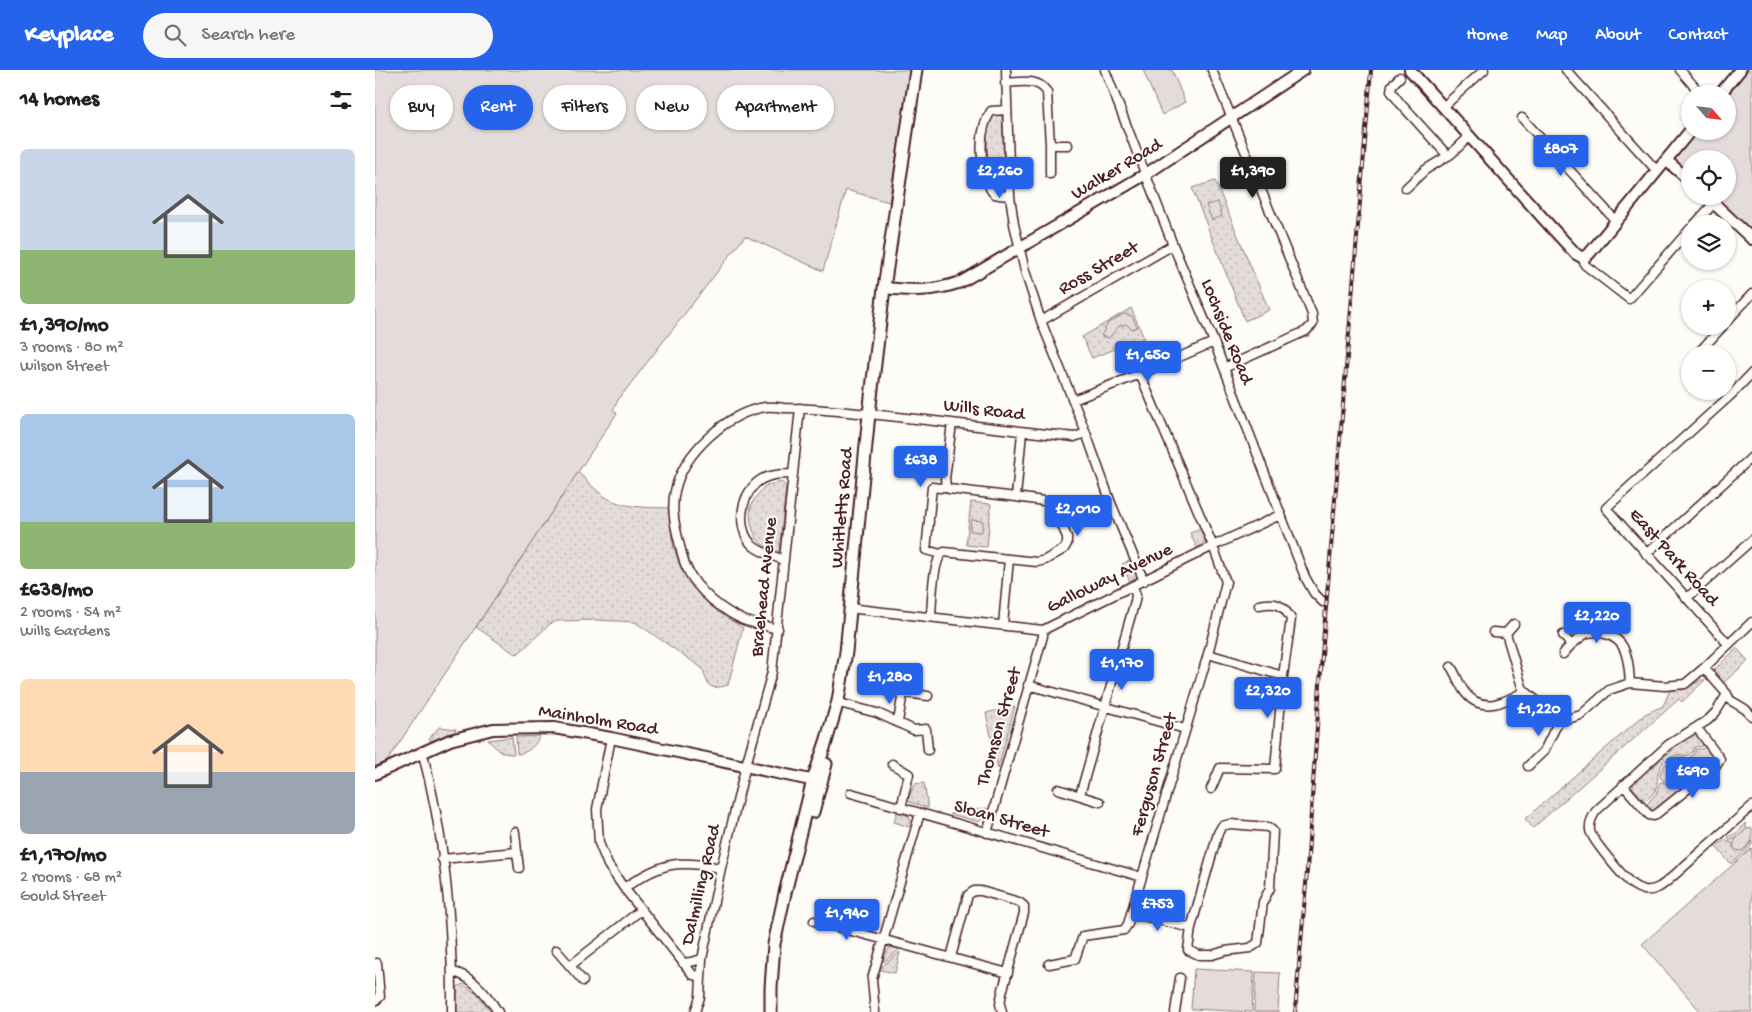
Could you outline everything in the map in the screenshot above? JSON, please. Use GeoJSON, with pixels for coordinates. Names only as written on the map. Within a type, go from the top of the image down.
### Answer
{"type":"FeatureCollection","features":[{"type":"Feature","properties":{"kind":"main road","name":"Whitletts Road"},"geometry":{"type":"LineString","coordinates":[[778,943],[785,892],[838,701],[846,652],[887,288],[916,70]]}},
{"type":"Feature","properties":{"kind":"main road","name":"Whitletts Road"},"geometry":{"type":"LineString","coordinates":[[887,288],[922,70]]}},
{"type":"Feature","properties":{"kind":"main road","name":"Whitletts Road"},"geometry":{"type":"LineString","coordinates":[[817,781],[843,704],[849,673],[857,608],[873,414]]}},
{"type":"Feature","properties":{"kind":"main road"},"geometry":{"type":"LineString","coordinates":[[771,1012],[771,988],[778,943]]}},
{"type":"Feature","properties":{"kind":"main road"},"geometry":{"type":"LineString","coordinates":[[777,1012],[778,943]]}},
{"type":"Feature","properties":{"kind":"street"},"geometry":{"type":"LineString","coordinates":[[1006,70],[1005,83],[1011,196],[1019,249],[1041,321],[1086,433],[1113,508],[1144,581]]}},
{"type":"Feature","properties":{"kind":"street","name":"Lochside Road"},"geometry":{"type":"LineString","coordinates":[[1105,70],[1173,245],[1214,342],[1305,577],[1314,593],[1323,602]]}},
{"type":"Feature","properties":{"kind":"street"},"geometry":{"type":"LineString","coordinates":[[1212,70],[1230,118],[1312,314],[1313,324],[1306,331],[1224,368]]}},
{"type":"Feature","properties":{"kind":"street","name":"Walker Road"},"geometry":{"type":"LineString","coordinates":[[887,288],[923,291],[941,289],[961,282],[1146,174],[1303,70]]}},
{"type":"Feature","properties":{"kind":"street"},"geometry":{"type":"LineString","coordinates":[[1410,70],[1576,254],[1583,258],[1585,265],[1629,299],[1681,240]]}},
{"type":"Feature","properties":{"kind":"street"},"geometry":{"type":"LineString","coordinates":[[1443,107],[1483,70]]}},
{"type":"Feature","properties":{"kind":"street"},"geometry":{"type":"LineString","coordinates":[[1566,70],[1657,171]]}},
{"type":"Feature","properties":{"kind":"street"},"geometry":{"type":"LineString","coordinates":[[1680,70],[1693,85]]}},
{"type":"Feature","properties":{"kind":"street"},"geometry":{"type":"LineString","coordinates":[[1728,85],[1740,70]]}},
{"type":"Feature","properties":{"kind":"street"},"geometry":{"type":"LineString","coordinates":[[1400,77],[1392,85],[1391,91],[1448,156]]}},
{"type":"Feature","properties":{"kind":"street"},"geometry":{"type":"LineString","coordinates":[[1005,83],[1036,82],[1045,88],[1047,92],[1050,174]]}},
{"type":"Feature","properties":{"kind":"street"},"geometry":{"type":"LineString","coordinates":[[1007,110],[991,111],[987,116],[982,142],[982,159],[985,174],[993,193],[1011,196]]}},
{"type":"Feature","properties":{"kind":"street"},"geometry":{"type":"LineString","coordinates":[[1522,118],[1616,221]]}},
{"type":"Feature","properties":{"kind":"street"},"geometry":{"type":"LineString","coordinates":[[1406,188],[1425,170],[1448,156],[1470,136]]}},
{"type":"Feature","properties":{"kind":"street"},"geometry":{"type":"LineString","coordinates":[[1583,258],[1589,254],[1683,140]]}},
{"type":"Feature","properties":{"kind":"street"},"geometry":{"type":"LineString","coordinates":[[1050,145],[1068,145]]}},
{"type":"Feature","properties":{"kind":"street"},"geometry":{"type":"LineString","coordinates":[[1666,160],[1681,173]]}},
{"type":"Feature","properties":{"kind":"street"},"geometry":{"type":"LineString","coordinates":[[1716,205],[1752,239]]}},
{"type":"Feature","properties":{"kind":"street","name":"Ross Street"},"geometry":{"type":"LineString","coordinates":[[1041,321],[1173,245]]}},
{"type":"Feature","properties":{"kind":"street"},"geometry":{"type":"LineString","coordinates":[[1736,311],[1752,294]]}},
{"type":"Feature","properties":{"kind":"street"},"geometry":{"type":"LineString","coordinates":[[1706,345],[1715,335]]}},
{"type":"Feature","properties":{"kind":"street"},"geometry":{"type":"LineString","coordinates":[[1073,400],[1214,342]]}},
{"type":"Feature","properties":{"kind":"street","name":"East Park Road"},"geometry":{"type":"LineString","coordinates":[[1728,644],[1606,508],[1732,394],[1752,373]]}},
{"type":"Feature","properties":{"kind":"street","name":"Ferguson Street"},"geometry":{"type":"LineString","coordinates":[[1049,964],[1075,959],[1083,936],[1124,930],[1128,924],[1208,654],[1226,582],[1213,546],[1140,374]]}},
{"type":"Feature","properties":{"kind":"street","name":"Wills Road"},"geometry":{"type":"LineString","coordinates":[[778,629],[742,619],[724,609],[704,592],[684,566],[673,517],[674,491],[684,468],[697,448],[712,434],[737,417],[765,407],[800,408],[873,414],[1023,432],[1074,436],[1086,433]]}},
{"type":"Feature","properties":{"kind":"street","name":"Braehead Avenue"},"geometry":{"type":"LineString","coordinates":[[746,765],[772,672],[800,408]]}},
{"type":"Feature","properties":{"kind":"street"},"geometry":{"type":"LineString","coordinates":[[946,486],[940,488],[932,487],[926,550],[941,554],[944,552],[1037,562],[1045,560],[1064,549],[1067,544],[1067,537],[1057,512],[1050,502],[955,490],[949,489],[946,486],[945,479],[951,423]]}},
{"type":"Feature","properties":{"kind":"street"},"geometry":{"type":"LineString","coordinates":[[1016,497],[1023,432]]}},
{"type":"Feature","properties":{"kind":"street"},"geometry":{"type":"LineString","coordinates":[[1646,554],[1752,457]]}},
{"type":"Feature","properties":{"kind":"street"},"geometry":{"type":"LineString","coordinates":[[784,560],[768,555],[753,546],[743,527],[743,514],[746,500],[753,488],[761,480],[776,474],[793,474]]}},
{"type":"Feature","properties":{"kind":"street","name":"Galloway Avenue"},"geometry":{"type":"LineString","coordinates":[[857,608],[1043,630],[1280,515]]}},
{"type":"Feature","properties":{"kind":"street"},"geometry":{"type":"LineString","coordinates":[[1687,598],[1752,540]]}},
{"type":"Feature","properties":{"kind":"street"},"geometry":{"type":"LineString","coordinates":[[931,617],[937,562],[941,554]]}},
{"type":"Feature","properties":{"kind":"street"},"geometry":{"type":"LineString","coordinates":[[1003,625],[1009,559]]}},
{"type":"Feature","properties":{"kind":"street"},"geometry":{"type":"LineString","coordinates":[[1080,795],[1135,601],[1136,594],[1133,586]]}},
{"type":"Feature","properties":{"kind":"street"},"geometry":{"type":"LineString","coordinates":[[1211,789],[1220,768],[1275,769],[1283,676],[1291,620],[1281,606],[1273,602],[1259,605]]}},
{"type":"Feature","properties":{"kind":"street"},"geometry":{"type":"LineString","coordinates":[[1506,632],[1522,687],[1525,691],[1561,716],[1571,718],[1581,715],[1609,690],[1635,684],[1665,686],[1685,684],[1752,622]]}},
{"type":"Feature","properties":{"kind":"street"},"geometry":{"type":"LineString","coordinates":[[1493,632],[1506,632],[1514,624]]}},
{"type":"Feature","properties":{"kind":"street","name":"Thomson Street"},"geometry":{"type":"LineString","coordinates":[[987,833],[1043,636],[1043,630]]}},
{"type":"Feature","properties":{"kind":"street"},"geometry":{"type":"LineString","coordinates":[[1563,654],[1571,645],[1586,634],[1597,632],[1617,639],[1626,654],[1635,684]]}},
{"type":"Feature","properties":{"kind":"street"},"geometry":{"type":"LineString","coordinates":[[1563,635],[1571,645]]}},
{"type":"Feature","properties":{"kind":"street"},"geometry":{"type":"LineString","coordinates":[[1208,654],[1283,676]]}},
{"type":"Feature","properties":{"kind":"street"},"geometry":{"type":"LineString","coordinates":[[1451,666],[1465,692],[1473,700],[1488,706],[1507,701],[1525,691]]}},
{"type":"Feature","properties":{"kind":"street"},"geometry":{"type":"LineString","coordinates":[[1704,668],[1730,700],[1745,709],[1752,716]]}},
{"type":"Feature","properties":{"kind":"street"},"geometry":{"type":"LineString","coordinates":[[1028,685],[1185,729]]}},
{"type":"Feature","properties":{"kind":"street"},"geometry":{"type":"LineString","coordinates":[[885,690],[928,696]]}},
{"type":"Feature","properties":{"kind":"street"},"geometry":{"type":"LineString","coordinates":[[898,722],[903,692]]}},
{"type":"Feature","properties":{"kind":"street"},"geometry":{"type":"LineString","coordinates":[[1727,694],[1716,712],[1697,728],[1690,730],[1668,746],[1595,811],[1590,824],[1591,836],[1633,885],[1645,890],[1653,890],[1671,878],[1752,806]]}},
{"type":"Feature","properties":{"kind":"street"},"geometry":{"type":"LineString","coordinates":[[843,704],[877,713],[914,730],[926,729],[928,750]]}},
{"type":"Feature","properties":{"kind":"street"},"geometry":{"type":"LineString","coordinates":[[1528,766],[1544,751],[1561,716]]}},
{"type":"Feature","properties":{"kind":"street","name":"Mainholm Road"},"geometry":{"type":"LineString","coordinates":[[375,774],[422,751],[450,740],[493,730],[554,728],[746,765],[817,781]]}},
{"type":"Feature","properties":{"kind":"street"},"geometry":{"type":"LineString","coordinates":[[1623,785],[1649,815],[1654,816],[1714,768],[1720,759],[1697,728]]}},
{"type":"Feature","properties":{"kind":"street"},"geometry":{"type":"LineString","coordinates":[[611,738],[597,809],[599,843],[608,865],[624,888],[693,976],[700,977]]}},
{"type":"Feature","properties":{"kind":"street"},"geometry":{"type":"LineString","coordinates":[[422,751],[438,817],[449,903],[453,972],[452,1012]]}},
{"type":"Feature","properties":{"kind":"street"},"geometry":{"type":"LineString","coordinates":[[892,764],[909,774],[901,808]]}},
{"type":"Feature","properties":{"kind":"street","name":"Dalmilling Road"},"geometry":{"type":"LineString","coordinates":[[695,1012],[700,997],[702,959],[721,868],[746,765]]}},
{"type":"Feature","properties":{"kind":"street"},"geometry":{"type":"LineString","coordinates":[[1059,789],[1100,802]]}},
{"type":"Feature","properties":{"kind":"street","name":"Sloan Street"},"geometry":{"type":"LineString","coordinates":[[851,794],[1142,877]]}},
{"type":"Feature","properties":{"kind":"street"},"geometry":{"type":"LineString","coordinates":[[875,1012],[872,979],[885,940],[920,813]]}},
{"type":"Feature","properties":{"kind":"street"},"geometry":{"type":"LineString","coordinates":[[1230,824],[1268,827],[1273,831],[1270,888],[1263,902],[1258,943],[1250,948],[1225,951],[1212,955],[1199,955],[1188,950],[1191,928],[1218,833],[1222,826],[1230,824]]}},
{"type":"Feature","properties":{"kind":"street"},"geometry":{"type":"LineString","coordinates":[[515,832],[519,868]]}},
{"type":"Feature","properties":{"kind":"street"},"geometry":{"type":"LineString","coordinates":[[443,859],[517,852]]}},
{"type":"Feature","properties":{"kind":"street"},"geometry":{"type":"LineString","coordinates":[[624,888],[660,867],[677,863],[721,868]]}},
{"type":"Feature","properties":{"kind":"street"},"geometry":{"type":"LineString","coordinates":[[951,957],[968,894],[974,891],[981,891],[1019,902],[1024,906],[1024,913],[1001,998],[1002,1012]]}},
{"type":"Feature","properties":{"kind":"street"},"geometry":{"type":"LineString","coordinates":[[570,966],[641,910]]}},
{"type":"Feature","properties":{"kind":"street"},"geometry":{"type":"LineString","coordinates":[[1131,914],[1191,928]]}},
{"type":"Feature","properties":{"kind":"street"},"geometry":{"type":"LineString","coordinates":[[814,921],[1008,973]]}},
{"type":"Feature","properties":{"kind":"street"},"geometry":{"type":"LineString","coordinates":[[556,950],[583,980]]}},
{"type":"Feature","properties":{"kind":"street"},"geometry":{"type":"LineString","coordinates":[[683,963],[702,959]]}},
{"type":"Feature","properties":{"kind":"street"},"geometry":{"type":"LineString","coordinates":[[375,1001],[380,997],[377,963]]}},
{"type":"Feature","properties":{"kind":"street"},"geometry":{"type":"LineString","coordinates":[[453,972],[461,974],[472,981],[498,1012]]}},
{"type":"Feature","properties":{"kind":"street"},"geometry":{"type":"LineString","coordinates":[[1175,1012],[1180,978]]}},
{"type":"Feature","properties":{"kind":"shaded area"},"geometry":{"type":"Polygon","coordinates":[[[375,70],[910,70],[889,202],[846,190],[823,271],[745,236],[618,400],[613,410],[617,413],[386,763],[375,770],[375,70]]]}},
{"type":"Feature","properties":{"kind":"shaded area"},"geometry":{"type":"Polygon","coordinates":[[[1143,70],[1172,70],[1185,102],[1162,115],[1143,70]]]}},
{"type":"Feature","properties":{"kind":"shaded area"},"geometry":{"type":"Polygon","coordinates":[[[1748,70],[1752,70],[1752,233],[1736,217],[1736,215],[1734,215],[1723,205],[1736,205],[1736,150],[1681,150],[1681,166],[1673,159],[1689,140],[1736,140],[1736,85],[1748,70]]]}},
{"type":"Feature","properties":{"kind":"shaded area"},"geometry":{"type":"Polygon","coordinates":[[[994,114],[1002,115],[1005,188],[1001,192],[994,191],[987,173],[986,135],[994,114]]]}},
{"type":"Feature","properties":{"kind":"shaded area"},"geometry":{"type":"Polygon","coordinates":[[[1215,181],[1269,310],[1245,321],[1192,188],[1215,181]]]}},
{"type":"Feature","properties":{"kind":"shaded area"},"geometry":{"type":"Polygon","coordinates":[[[1218,202],[1222,216],[1212,220],[1206,205],[1218,202]]]}},
{"type":"Feature","properties":{"kind":"shaded area"},"geometry":{"type":"Polygon","coordinates":[[[1131,308],[1144,338],[1092,358],[1082,337],[1131,308]]]}},
{"type":"Feature","properties":{"kind":"shaded area"},"geometry":{"type":"Polygon","coordinates":[[[1124,314],[1132,316],[1137,327],[1132,329],[1126,324],[1119,326],[1109,338],[1101,336],[1108,323],[1124,314]]]}},
{"type":"Feature","properties":{"kind":"shaded area"},"geometry":{"type":"Polygon","coordinates":[[[578,472],[595,489],[609,499],[626,505],[670,508],[674,547],[679,564],[687,579],[710,605],[743,628],[728,685],[712,687],[709,685],[702,668],[635,622],[597,620],[557,621],[551,623],[519,653],[515,654],[476,627],[578,472]]]}},
{"type":"Feature","properties":{"kind":"shaded area"},"geometry":{"type":"Polygon","coordinates":[[[781,482],[786,486],[779,552],[760,543],[752,528],[750,511],[757,495],[765,486],[781,482]]]}},
{"type":"Feature","properties":{"kind":"shaded area"},"geometry":{"type":"Polygon","coordinates":[[[971,502],[991,504],[987,547],[966,545],[971,502]]]}},
{"type":"Feature","properties":{"kind":"shaded area"},"geometry":{"type":"Polygon","coordinates":[[[971,520],[983,521],[982,532],[970,531],[971,520]]]}},
{"type":"Feature","properties":{"kind":"shaded area"},"geometry":{"type":"Polygon","coordinates":[[[1200,529],[1205,539],[1202,545],[1197,548],[1190,533],[1200,529]]]}},
{"type":"Feature","properties":{"kind":"shaded area"},"geometry":{"type":"Polygon","coordinates":[[[1133,559],[1139,572],[1136,579],[1130,582],[1122,564],[1133,559]]]}},
{"type":"Feature","properties":{"kind":"shaded area"},"geometry":{"type":"Polygon","coordinates":[[[1737,648],[1748,661],[1722,684],[1716,677],[1714,670],[1737,648]]]}},
{"type":"Feature","properties":{"kind":"shaded area"},"geometry":{"type":"Polygon","coordinates":[[[1701,680],[1705,680],[1682,702],[1679,699],[1533,828],[1525,819],[1645,714],[1663,706],[1671,688],[1683,690],[1701,680]]]}},
{"type":"Feature","properties":{"kind":"shaded area"},"geometry":{"type":"Polygon","coordinates":[[[1015,706],[998,769],[986,713],[1015,706]]]}},
{"type":"Feature","properties":{"kind":"shaded area"},"geometry":{"type":"Polygon","coordinates":[[[440,727],[456,729],[454,733],[431,741],[429,739],[440,727]]]}},
{"type":"Feature","properties":{"kind":"shaded area"},"geometry":{"type":"Polygon","coordinates":[[[1693,733],[1698,734],[1705,743],[1704,745],[1695,747],[1693,752],[1687,756],[1676,755],[1666,761],[1662,756],[1668,754],[1673,750],[1673,747],[1693,733]]]}},
{"type":"Feature","properties":{"kind":"shaded area"},"geometry":{"type":"Polygon","coordinates":[[[540,736],[531,748],[521,754],[517,754],[516,737],[540,736]]]}},
{"type":"Feature","properties":{"kind":"shaded area"},"geometry":{"type":"Polygon","coordinates":[[[512,737],[514,754],[502,752],[488,740],[512,737]]]}},
{"type":"Feature","properties":{"kind":"shaded area"},"geometry":{"type":"Polygon","coordinates":[[[1708,746],[1716,759],[1689,783],[1682,777],[1689,767],[1689,758],[1696,749],[1703,749],[1708,746]]]}},
{"type":"Feature","properties":{"kind":"shaded area"},"geometry":{"type":"Polygon","coordinates":[[[1680,756],[1685,757],[1687,761],[1685,770],[1676,779],[1663,781],[1660,777],[1666,763],[1680,756]]]}},
{"type":"Feature","properties":{"kind":"shaded area"},"geometry":{"type":"Polygon","coordinates":[[[1660,759],[1664,762],[1659,772],[1656,788],[1654,793],[1644,801],[1633,788],[1633,783],[1660,759]]]}},
{"type":"Feature","properties":{"kind":"shaded area"},"geometry":{"type":"Polygon","coordinates":[[[1681,778],[1686,787],[1656,811],[1651,810],[1647,804],[1656,794],[1660,782],[1670,784],[1681,778]]]}},
{"type":"Feature","properties":{"kind":"shaded area"},"geometry":{"type":"Polygon","coordinates":[[[924,783],[928,808],[907,801],[915,784],[924,783]]]}},
{"type":"Feature","properties":{"kind":"shaded area"},"geometry":{"type":"Polygon","coordinates":[[[987,808],[984,818],[979,822],[950,814],[987,808]]]}},
{"type":"Feature","properties":{"kind":"shaded area"},"geometry":{"type":"Polygon","coordinates":[[[897,812],[909,816],[911,822],[909,827],[894,822],[897,812]]]}},
{"type":"Feature","properties":{"kind":"shaded area"},"geometry":{"type":"Polygon","coordinates":[[[1745,823],[1747,829],[1734,840],[1730,840],[1728,837],[1738,832],[1745,823]]]}},
{"type":"Feature","properties":{"kind":"shaded area"},"geometry":{"type":"Polygon","coordinates":[[[1752,828],[1752,841],[1742,851],[1735,850],[1734,844],[1737,838],[1747,829],[1752,828]]]}},
{"type":"Feature","properties":{"kind":"shaded area"},"geometry":{"type":"Polygon","coordinates":[[[1726,839],[1733,843],[1733,847],[1745,849],[1752,841],[1752,845],[1731,864],[1716,847],[1726,839]]]}},
{"type":"Feature","properties":{"kind":"shaded area"},"geometry":{"type":"Polygon","coordinates":[[[1752,848],[1752,1012],[1701,1012],[1642,944],[1752,848]]]}},
{"type":"Feature","properties":{"kind":"shaded area"},"geometry":{"type":"Polygon","coordinates":[[[892,947],[900,949],[884,962],[888,949],[892,947]]]}},
{"type":"Feature","properties":{"kind":"shaded area"},"geometry":{"type":"Polygon","coordinates":[[[900,952],[895,973],[880,970],[881,967],[900,952]]]}},
{"type":"Feature","properties":{"kind":"shaded area"},"geometry":{"type":"Polygon","coordinates":[[[1194,969],[1254,972],[1252,1012],[1191,1009],[1194,969]]]}},
{"type":"Feature","properties":{"kind":"shaded area"},"geometry":{"type":"Polygon","coordinates":[[[1256,972],[1280,973],[1278,1012],[1254,1012],[1256,972]]]}},
{"type":"Feature","properties":{"kind":"shaded area"},"geometry":{"type":"Polygon","coordinates":[[[463,984],[475,993],[492,1012],[457,1012],[457,987],[463,984]]]}},
{"type":"Feature","properties":{"kind":"railway"},"geometry":{"type":"LineString","coordinates":[[1295,1012],[1322,655],[1371,70]]}}]}
